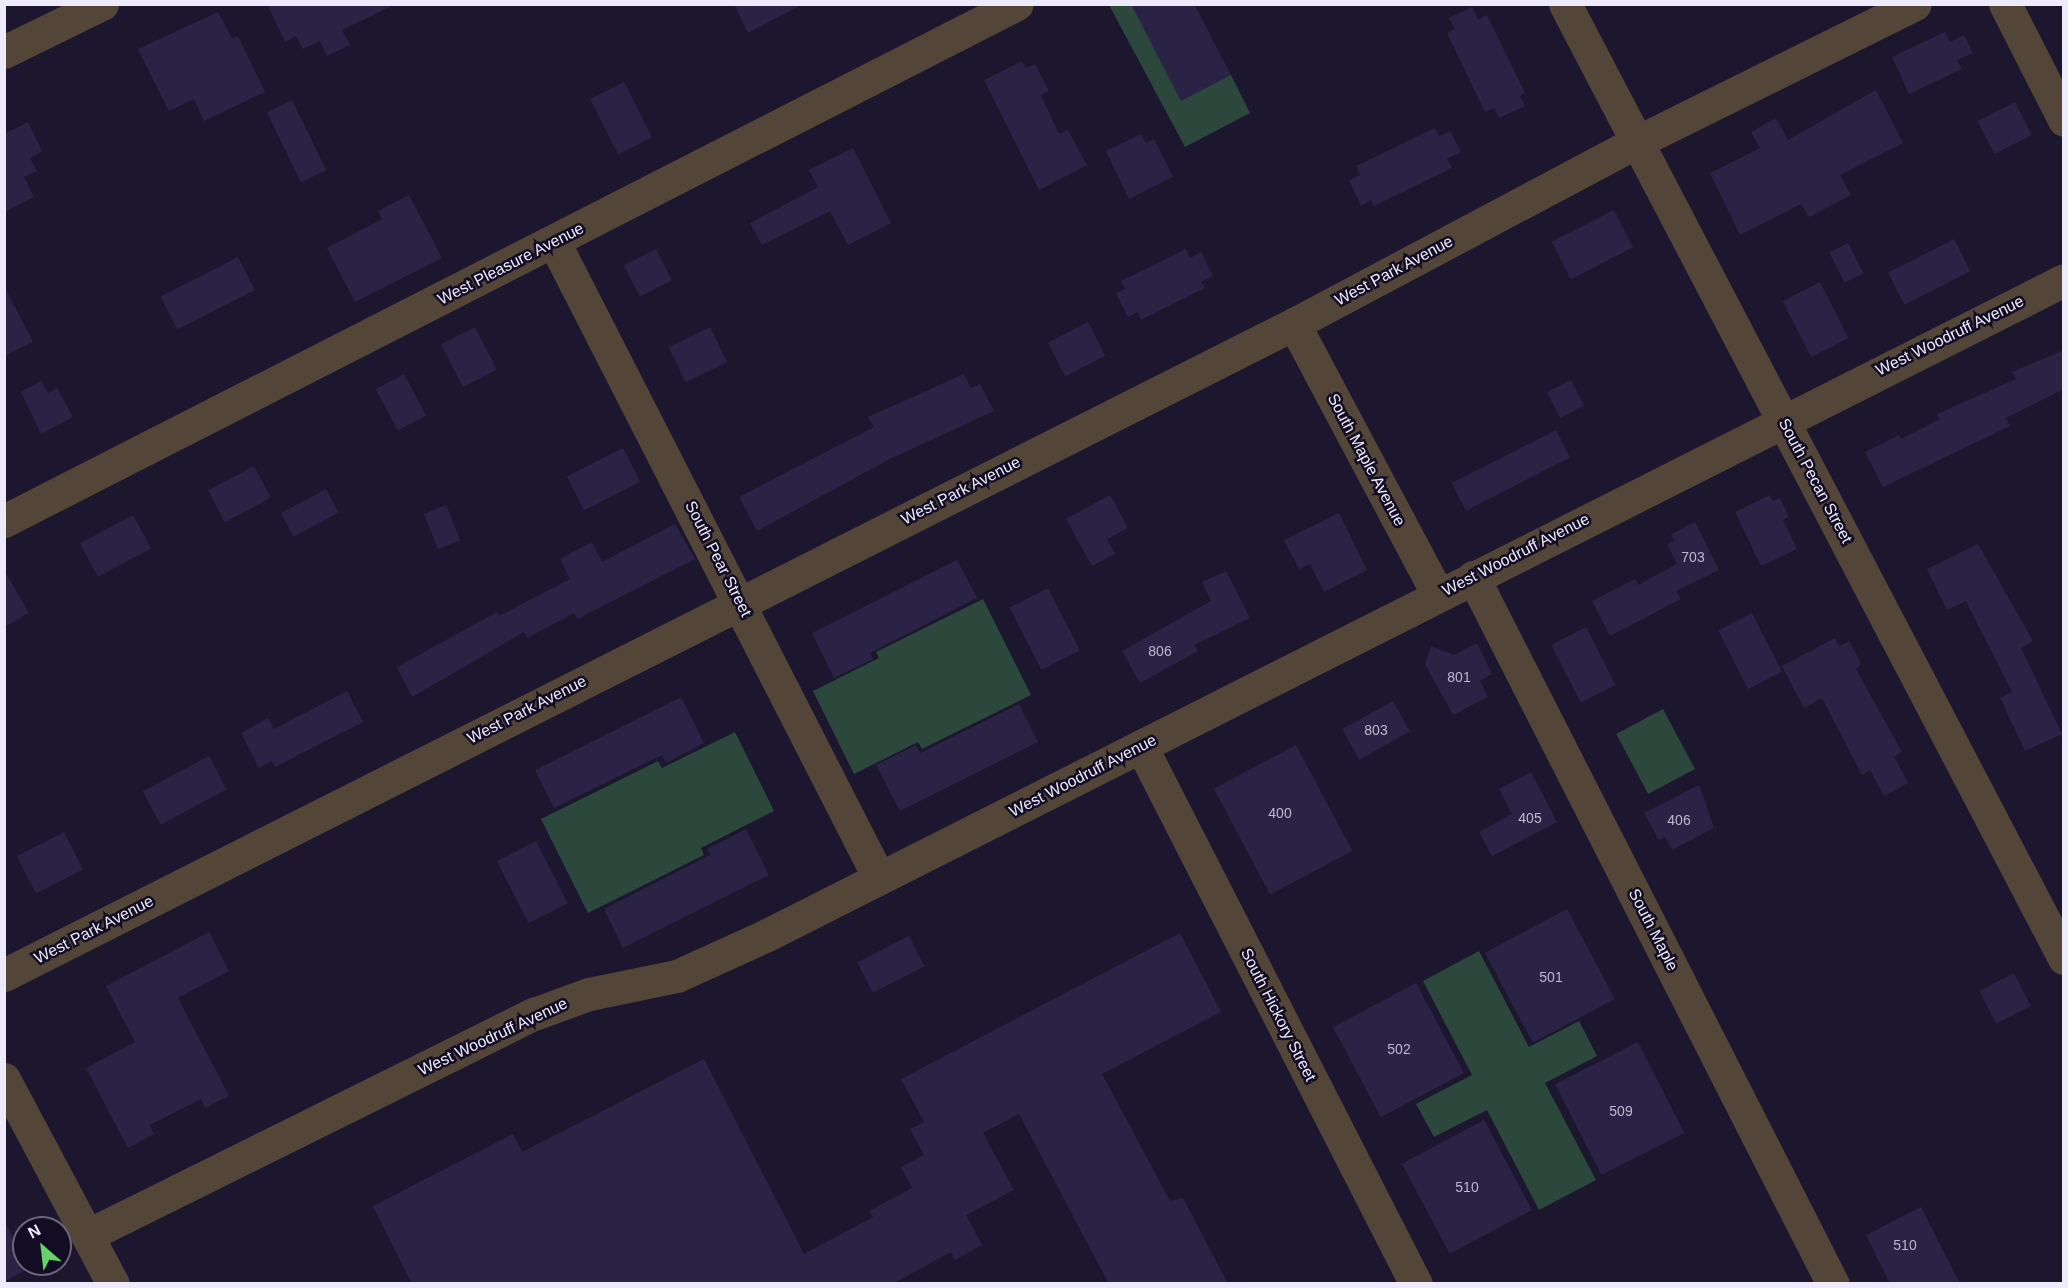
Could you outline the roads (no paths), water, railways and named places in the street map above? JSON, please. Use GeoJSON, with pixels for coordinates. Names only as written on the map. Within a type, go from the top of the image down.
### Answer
{"type":"FeatureCollection","features":[{"type":"Feature","properties":{"kind":"street"},"geometry":{"type":"LineString","coordinates":[[4,52],[102,4]]}},
{"type":"Feature","properties":{"kind":"street","name":"West Pleasure Avenue"},"geometry":{"type":"LineString","coordinates":[[4,521],[1017,4]]}},
{"type":"Feature","properties":{"kind":"street","name":"South Pecan Street"},"geometry":{"type":"LineString","coordinates":[[1565,4],[2064,958]]}},
{"type":"Feature","properties":{"kind":"street","name":"West Park Avenue"},"geometry":{"type":"LineString","coordinates":[[4,975],[740,601],[1294,324],[1637,142],[1916,4]]}},
{"type":"Feature","properties":{"kind":"street"},"geometry":{"type":"LineString","coordinates":[[2005,4],[2064,120]]}},
{"type":"Feature","properties":{"kind":"street","name":"South Pear Street"},"geometry":{"type":"LineString","coordinates":[[554,242],[740,601],[879,878]]}},
{"type":"Feature","properties":{"kind":"street","name":"West Woodruff Avenue"},"geometry":{"type":"LineString","coordinates":[[88,1235],[534,1014],[589,994],[677,976],[1141,747],[1782,419],[2064,280]]}},
{"type":"Feature","properties":{"kind":"street","name":"South Maple Avenue"},"geometry":{"type":"LineString","coordinates":[[1294,324],[1438,595]]}},
{"type":"Feature","properties":{"kind":"street","name":"South Maple"},"geometry":{"type":"LineString","coordinates":[[1473,577],[1833,1284]]}},
{"type":"Feature","properties":{"kind":"street","name":"South Hickory Street"},"geometry":{"type":"LineString","coordinates":[[1141,747],[1416,1284]]}},
{"type":"Feature","properties":{"kind":"street"},"geometry":{"type":"LineString","coordinates":[[4,1079],[113,1284]]}}]}
